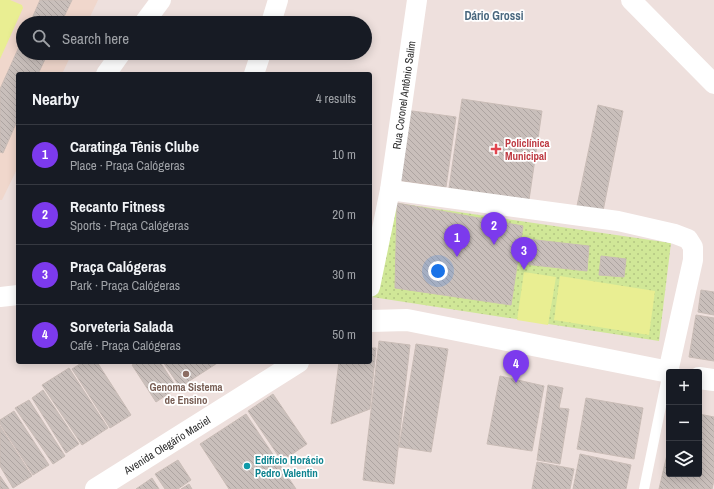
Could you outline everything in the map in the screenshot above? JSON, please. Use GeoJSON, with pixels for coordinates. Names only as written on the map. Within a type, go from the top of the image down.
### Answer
{"type":"FeatureCollection","features":[{"type":"Feature","properties":{"kind":"main road"},"geometry":{"type":"LineString","coordinates":[[372,321],[407,320],[666,371]]}},
{"type":"Feature","properties":{"kind":"main road","name":"Avenida Olegário Maciel"},"geometry":{"type":"LineString","coordinates":[[96,489],[295,364]]}},
{"type":"Feature","properties":{"kind":"main road"},"geometry":{"type":"LineString","coordinates":[[702,378],[714,380]]}},
{"type":"Feature","properties":{"kind":"street"},"geometry":{"type":"LineString","coordinates":[[149,16],[161,0]]}},
{"type":"Feature","properties":{"kind":"street"},"geometry":{"type":"LineString","coordinates":[[273,16],[278,0]]}},
{"type":"Feature","properties":{"kind":"street","name":"Rua Coronel Antônio Salim"},"geometry":{"type":"LineString","coordinates":[[372,277],[390,190],[417,0]]}},
{"type":"Feature","properties":{"kind":"street"},"geometry":{"type":"LineString","coordinates":[[631,0],[714,84]]}},
{"type":"Feature","properties":{"kind":"street"},"geometry":{"type":"LineString","coordinates":[[107,72],[116,60]]}},
{"type":"Feature","properties":{"kind":"street"},"geometry":{"type":"LineString","coordinates":[[255,72],[259,60]]}},
{"type":"Feature","properties":{"kind":"street"},"geometry":{"type":"LineString","coordinates":[[390,190],[618,221],[675,234],[688,239],[693,247],[693,260],[670,369]]}},
{"type":"Feature","properties":{"kind":"street"},"geometry":{"type":"LineString","coordinates":[[0,297],[16,295]]}},
{"type":"Feature","properties":{"kind":"lane"},"geometry":{"type":"LineString","coordinates":[[644,489],[666,386]]}},
{"type":"Feature","properties":{"kind":"shaded area"},"geometry":{"type":"Polygon","coordinates":[[[0,0],[98,0],[90,16],[16,16],[16,60],[69,60],[63,72],[16,72],[16,171],[2,200],[0,200],[0,0]]]}},
{"type":"Feature","properties":{"kind":"green space"},"geometry":{"type":"Polygon","coordinates":[[[0,0],[10,0],[22,5],[23,8],[19,16],[16,16],[16,24],[0,59],[0,0]]]}},
{"type":"Feature","properties":{"kind":"green space"},"geometry":{"type":"Polygon","coordinates":[[[397,203],[671,243],[659,341],[372,297],[397,203]]]}},
{"type":"Feature","properties":{"kind":"green space"},"geometry":{"type":"Polygon","coordinates":[[[524,272],[556,277],[548,325],[517,320],[524,272]]]}},
{"type":"Feature","properties":{"kind":"green space"},"geometry":{"type":"Polygon","coordinates":[[[560,276],[655,291],[649,335],[554,320],[560,276]]]}},
{"type":"Feature","properties":{"kind":"building"},"geometry":{"type":"Polygon","coordinates":[[[40,0],[72,0],[64,16],[33,16],[40,0]]]}},
{"type":"Feature","properties":{"kind":"building"},"geometry":{"type":"Polygon","coordinates":[[[16,54],[16,60],[45,60],[39,72],[16,72],[16,124],[3,153],[0,152],[0,89],[16,54]]]}},
{"type":"Feature","properties":{"kind":"building","name":"Policlínica Municipal"},"geometry":{"type":"Polygon","coordinates":[[[462,99],[542,111],[529,200],[449,188],[462,99]]]}},
{"type":"Feature","properties":{"kind":"building"},"geometry":{"type":"Polygon","coordinates":[[[598,105],[623,111],[603,211],[577,206],[598,105]]]}},
{"type":"Feature","properties":{"kind":"building"},"geometry":{"type":"Polygon","coordinates":[[[405,110],[456,117],[446,187],[396,180],[405,110]]]}},
{"type":"Feature","properties":{"kind":"building"},"geometry":{"type":"Polygon","coordinates":[[[397,203],[523,226],[511,305],[395,288],[397,203]]]}},
{"type":"Feature","properties":{"kind":"building"},"geometry":{"type":"Polygon","coordinates":[[[527,239],[589,246],[587,271],[524,264],[527,239]]]}},
{"type":"Feature","properties":{"kind":"building"},"geometry":{"type":"Polygon","coordinates":[[[601,256],[626,259],[624,277],[599,275],[601,256]]]}},
{"type":"Feature","properties":{"kind":"building"},"geometry":{"type":"Polygon","coordinates":[[[701,290],[714,292],[714,315],[698,312],[701,290]]]}},
{"type":"Feature","properties":{"kind":"building"},"geometry":{"type":"Polygon","coordinates":[[[696,315],[714,318],[714,361],[689,357],[696,315]]]}},
{"type":"Feature","properties":{"kind":"building"},"geometry":{"type":"Polygon","coordinates":[[[379,341],[410,345],[394,484],[363,480],[379,341]]]}},
{"type":"Feature","properties":{"kind":"building"},"geometry":{"type":"Polygon","coordinates":[[[416,344],[448,349],[431,452],[399,447],[416,344]]]}},
{"type":"Feature","properties":{"kind":"building"},"geometry":{"type":"Polygon","coordinates":[[[372,348],[376,348],[370,409],[331,424],[339,364],[372,364],[372,348]]]}},
{"type":"Feature","properties":{"kind":"building"},"geometry":{"type":"Polygon","coordinates":[[[80,364],[98,364],[131,415],[110,428],[72,369],[80,364]]]}},
{"type":"Feature","properties":{"kind":"building"},"geometry":{"type":"Polygon","coordinates":[[[161,364],[177,388],[156,402],[132,365],[161,364]]]}},
{"type":"Feature","properties":{"kind":"building","name":"Genoma Sistema de Ensino"},"geometry":{"type":"Polygon","coordinates":[[[164,364],[216,364],[180,387],[164,364]]]}},
{"type":"Feature","properties":{"kind":"building"},"geometry":{"type":"Polygon","coordinates":[[[69,368],[108,428],[82,445],[42,385],[69,368]]]}},
{"type":"Feature","properties":{"kind":"building"},"geometry":{"type":"Polygon","coordinates":[[[500,376],[544,386],[532,451],[487,444],[500,376]]]}},
{"type":"Feature","properties":{"kind":"building"},"geometry":{"type":"Polygon","coordinates":[[[548,385],[563,388],[559,408],[569,409],[560,464],[537,460],[548,385]]]}},
{"type":"Feature","properties":{"kind":"building"},"geometry":{"type":"Polygon","coordinates":[[[43,390],[79,444],[66,453],[32,398],[43,390]]]}},
{"type":"Feature","properties":{"kind":"building"},"geometry":{"type":"Polygon","coordinates":[[[273,394],[307,444],[282,461],[248,411],[273,394]]]}},
{"type":"Feature","properties":{"kind":"building"},"geometry":{"type":"Polygon","coordinates":[[[586,398],[643,408],[634,459],[577,449],[586,398]]]}},
{"type":"Feature","properties":{"kind":"building"},"geometry":{"type":"Polygon","coordinates":[[[29,400],[65,456],[53,464],[15,408],[29,400]]]}},
{"type":"Feature","properties":{"kind":"building"},"geometry":{"type":"Polygon","coordinates":[[[14,411],[49,465],[33,475],[0,424],[0,420],[14,411]]]}},
{"type":"Feature","properties":{"kind":"building","name":"Edifício Horácio Pedro Valentin"},"geometry":{"type":"Polygon","coordinates":[[[246,414],[296,489],[229,489],[200,444],[246,414]]]}},
{"type":"Feature","properties":{"kind":"building"},"geometry":{"type":"Polygon","coordinates":[[[702,415],[714,417],[714,480],[712,489],[659,489],[666,459],[666,477],[702,477],[702,415]]]}},
{"type":"Feature","properties":{"kind":"building"},"geometry":{"type":"Polygon","coordinates":[[[0,426],[32,476],[13,488],[0,466],[0,426]]]}},
{"type":"Feature","properties":{"kind":"building"},"geometry":{"type":"Polygon","coordinates":[[[580,454],[631,465],[626,489],[573,489],[580,454]]]}},
{"type":"Feature","properties":{"kind":"building"},"geometry":{"type":"Polygon","coordinates":[[[178,460],[191,480],[178,489],[165,489],[155,474],[178,460]]]}},
{"type":"Feature","properties":{"kind":"building"},"geometry":{"type":"Polygon","coordinates":[[[537,462],[574,469],[570,489],[532,489],[537,462]]]}},
{"type":"Feature","properties":{"kind":"building"},"geometry":{"type":"Polygon","coordinates":[[[0,476],[9,489],[0,489],[0,476]]]}},
{"type":"Feature","properties":{"kind":"building"},"geometry":{"type":"Polygon","coordinates":[[[152,478],[159,489],[136,489],[152,478]]]}},
{"type":"Feature","properties":{"kind":"building"},"geometry":{"type":"Polygon","coordinates":[[[189,484],[192,489],[181,489],[189,484]]]}},
{"type":"Feature","properties":{"kind":"place","name":"Policlínica Municipal"},"geometry":{"type":"Point","coordinates":[496,149]}},
{"type":"Feature","properties":{"kind":"place","name":"Recanto Fitness"},"geometry":{"type":"Point","coordinates":[494,245]}},
{"type":"Feature","properties":{"kind":"place","name":"Caratinga Tênis Clube"},"geometry":{"type":"Point","coordinates":[457,257]}},
{"type":"Feature","properties":{"kind":"place","name":"Praça Calógeras"},"geometry":{"type":"Point","coordinates":[524,270]}},
{"type":"Feature","properties":{"kind":"place","name":"Genoma Sistema de Ensino"},"geometry":{"type":"Point","coordinates":[186,374]}},
{"type":"Feature","properties":{"kind":"place","name":"Sorveteria Salada"},"geometry":{"type":"Point","coordinates":[516,383]}},
{"type":"Feature","properties":{"kind":"place","name":"Edifício Horácio Pedro Valentin"},"geometry":{"type":"Point","coordinates":[247,466]}},
{"type":"Feature","properties":{"kind":"district","name":"Dário Grossi"},"geometry":{"type":"Point","coordinates":[494,16]}}]}
